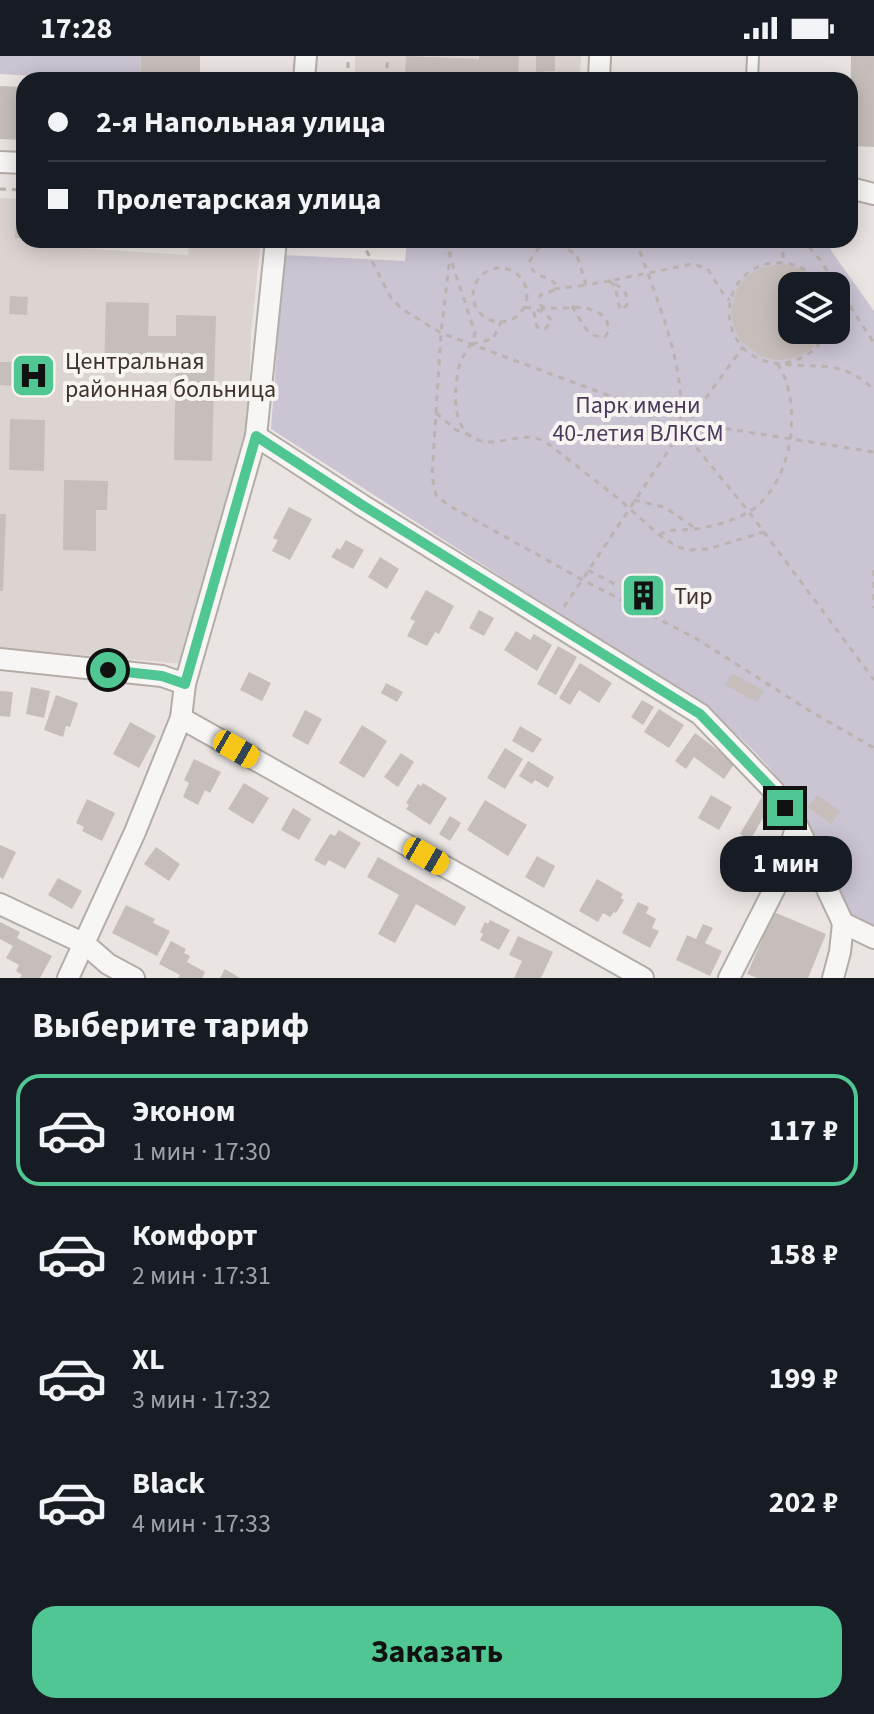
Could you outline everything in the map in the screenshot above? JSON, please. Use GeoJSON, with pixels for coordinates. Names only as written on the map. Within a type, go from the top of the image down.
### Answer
{"type":"FeatureCollection","features":[{"type":"Feature","properties":{"kind":"street"},"geometry":{"type":"LineString","coordinates":[[68,978],[135,832],[181,718],[185,684],[256,436],[275,248]]}},
{"type":"Feature","properties":{"kind":"street"},"geometry":{"type":"LineString","coordinates":[[256,436],[700,714],[773,790],[797,825],[843,923],[833,978]]}},
{"type":"Feature","properties":{"kind":"street"},"geometry":{"type":"LineString","coordinates":[[0,659],[162,676],[185,684]]}},
{"type":"Feature","properties":{"kind":"street"},"geometry":{"type":"LineString","coordinates":[[181,718],[643,978]]}},
{"type":"Feature","properties":{"kind":"street"},"geometry":{"type":"LineString","coordinates":[[729,978],[781,876],[797,825]]}},
{"type":"Feature","properties":{"kind":"street"},"geometry":{"type":"LineString","coordinates":[[0,904],[85,944],[108,964],[134,978]]}},
{"type":"Feature","properties":{"kind":"street"},"geometry":{"type":"LineString","coordinates":[[843,923],[874,938]]}},
{"type":"Feature","properties":{"kind":"path"},"geometry":{"type":"LineString","coordinates":[[365,248],[391,298],[402,309],[441,333],[629,403],[695,446],[749,512],[874,680]]}},
{"type":"Feature","properties":{"kind":"path"},"geometry":{"type":"LineString","coordinates":[[447,248],[475,333],[460,365],[454,404],[458,421],[473,436]]}},
{"type":"Feature","properties":{"kind":"path"},"geometry":{"type":"LineString","coordinates":[[451,248],[441,333],[432,476],[436,495],[448,505],[581,579],[697,639],[874,748]]}},
{"type":"Feature","properties":{"kind":"path"},"geometry":{"type":"LineString","coordinates":[[538,248],[530,261],[531,266],[538,277],[555,282],[554,290]]}},
{"type":"Feature","properties":{"kind":"path"},"geometry":{"type":"LineString","coordinates":[[566,248],[577,255],[586,285]]}},
{"type":"Feature","properties":{"kind":"path"},"geometry":{"type":"LineString","coordinates":[[639,248],[681,383],[683,411],[678,436]]}},
{"type":"Feature","properties":{"kind":"path"},"geometry":{"type":"LineString","coordinates":[[782,248],[784,262]]}},
{"type":"Feature","properties":{"kind":"path"},"geometry":{"type":"LineString","coordinates":[[810,248],[874,343]]}},
{"type":"Feature","properties":{"kind":"path"},"geometry":{"type":"LineString","coordinates":[[808,272],[784,262],[766,263],[750,271],[738,284],[730,300],[731,327],[743,347],[760,359],[842,370],[858,376],[874,389]]}},
{"type":"Feature","properties":{"kind":"path"},"geometry":{"type":"LineString","coordinates":[[545,308],[541,306],[540,295],[554,290],[692,264],[707,268],[730,300]]}},
{"type":"Feature","properties":{"kind":"path"},"geometry":{"type":"LineString","coordinates":[[503,268],[516,273],[527,290],[525,307],[513,319],[501,322],[488,319],[475,305],[475,286],[483,274],[503,268]]}},
{"type":"Feature","properties":{"kind":"path"},"geometry":{"type":"LineString","coordinates":[[609,281],[628,295],[625,308],[620,310],[615,286],[609,281]]}},
{"type":"Feature","properties":{"kind":"path"},"geometry":{"type":"LineString","coordinates":[[525,307],[538,310],[552,321],[545,329],[537,327],[535,322],[534,313],[538,310],[572,306],[592,310],[604,315],[609,326],[605,337],[589,334],[572,306]]}},
{"type":"Feature","properties":{"kind":"path"},"geometry":{"type":"LineString","coordinates":[[471,344],[493,339],[501,322]]}},
{"type":"Feature","properties":{"kind":"path"},"geometry":{"type":"LineString","coordinates":[[777,363],[788,363],[809,354],[819,344]]}},
{"type":"Feature","properties":{"kind":"path"},"geometry":{"type":"LineString","coordinates":[[553,624],[634,500],[743,347]]}},
{"type":"Feature","properties":{"kind":"path"},"geometry":{"type":"LineString","coordinates":[[659,535],[670,530],[696,529],[749,512],[767,497],[787,456],[790,439],[790,401],[784,375],[777,363]]}},
{"type":"Feature","properties":{"kind":"path"},"geometry":{"type":"LineString","coordinates":[[436,413],[456,430],[492,442],[520,436],[535,437],[554,448],[676,546],[700,550],[764,532]]}},
{"type":"Feature","properties":{"kind":"path"},"geometry":{"type":"LineString","coordinates":[[678,436],[722,428],[874,452]]}},
{"type":"Feature","properties":{"kind":"path"},"geometry":{"type":"LineString","coordinates":[[634,500],[664,507],[696,529]]}},
{"type":"Feature","properties":{"kind":"path"},"geometry":{"type":"LineString","coordinates":[[587,570],[620,587]]}},
{"type":"Feature","properties":{"kind":"path"},"geometry":{"type":"LineString","coordinates":[[874,570],[874,608]]}},
{"type":"Feature","properties":{"kind":"path"},"geometry":{"type":"LineString","coordinates":[[870,674],[874,668]]}},
{"type":"Feature","properties":{"kind":"shaded area"},"geometry":{"type":"Polygon","coordinates":[[[355,56],[581,56],[580,72],[355,72],[355,56]]]}},
{"type":"Feature","properties":{"kind":"shaded area"},"geometry":{"type":"Polygon","coordinates":[[[0,198],[16,199],[16,248],[77,248],[188,255],[188,248],[260,248],[251,334],[248,432],[185,664],[0,648],[0,198]]]}},
{"type":"Feature","properties":{"kind":"green space"},"geometry":{"type":"Polygon","coordinates":[[[0,56],[141,56],[140,72],[0,74],[0,56]]]}},
{"type":"Feature","properties":{"kind":"green space","name":"Парк имени 40-летия ВЛКСМ"},"geometry":{"type":"Polygon","coordinates":[[[406,248],[830,248],[846,272],[778,272],[778,344],[850,344],[850,277],[874,311],[874,926],[849,915],[789,794],[743,740],[713,714],[271,429],[284,255],[405,261],[406,248]]]}},
{"type":"Feature","properties":{"kind":"building"},"geometry":{"type":"Polygon","coordinates":[[[141,56],[200,56],[200,72],[140,72],[141,56]]]}},
{"type":"Feature","properties":{"kind":"building"},"geometry":{"type":"Polygon","coordinates":[[[406,56],[479,59],[479,56],[519,56],[518,72],[405,72],[406,56]]]}},
{"type":"Feature","properties":{"kind":"building"},"geometry":{"type":"Polygon","coordinates":[[[536,56],[555,56],[555,71],[536,72],[536,56]]]}},
{"type":"Feature","properties":{"kind":"building"},"geometry":{"type":"Polygon","coordinates":[[[851,56],[874,56],[874,147],[858,146],[858,72],[851,72],[851,56]]]}},
{"type":"Feature","properties":{"kind":"building"},"geometry":{"type":"Polygon","coordinates":[[[0,86],[16,87],[16,140],[0,139],[0,86]]]}},
{"type":"Feature","properties":{"kind":"building"},"geometry":{"type":"Polygon","coordinates":[[[784,264],[807,272],[778,272],[778,344],[816,344],[806,353],[791,359],[775,360],[760,356],[741,341],[731,312],[737,289],[747,276],[761,268],[784,264]]]}},
{"type":"Feature","properties":{"kind":"building"},"geometry":{"type":"Polygon","coordinates":[[[10,296],[28,297],[27,315],[9,314],[10,296]]]}},
{"type":"Feature","properties":{"kind":"building"},"geometry":{"type":"Polygon","coordinates":[[[106,302],[149,303],[148,336],[176,336],[176,315],[216,316],[212,461],[174,460],[176,353],[147,352],[146,370],[104,369],[106,302]]]}},
{"type":"Feature","properties":{"kind":"building"},"geometry":{"type":"Polygon","coordinates":[[[0,362],[15,362],[15,386],[0,385],[0,362]]]}},
{"type":"Feature","properties":{"kind":"building"},"geometry":{"type":"Polygon","coordinates":[[[10,419],[45,420],[44,471],[9,470],[10,419]]]}},
{"type":"Feature","properties":{"kind":"building"},"geometry":{"type":"Polygon","coordinates":[[[64,480],[108,481],[107,510],[96,510],[96,551],[63,550],[64,480]]]}},
{"type":"Feature","properties":{"kind":"building"},"geometry":{"type":"Polygon","coordinates":[[[289,507],[312,519],[290,560],[272,551],[278,540],[273,538],[289,507]]]}},
{"type":"Feature","properties":{"kind":"building"},"geometry":{"type":"Polygon","coordinates":[[[0,514],[6,514],[3,591],[0,591],[0,514]]]}},
{"type":"Feature","properties":{"kind":"building"},"geometry":{"type":"Polygon","coordinates":[[[346,540],[364,550],[353,569],[331,557],[346,540]]]}},
{"type":"Feature","properties":{"kind":"building"},"geometry":{"type":"Polygon","coordinates":[[[380,557],[399,569],[387,589],[368,577],[380,557]]]}},
{"type":"Feature","properties":{"kind":"building","name":"Тир"},"geometry":{"type":"Polygon","coordinates":[[[630,578],[666,599],[657,614],[621,593],[630,578]]]}},
{"type":"Feature","properties":{"kind":"building"},"geometry":{"type":"Polygon","coordinates":[[[426,590],[454,606],[439,634],[435,632],[427,646],[407,636],[415,621],[410,619],[426,590]]]}},
{"type":"Feature","properties":{"kind":"building"},"geometry":{"type":"Polygon","coordinates":[[[479,610],[494,618],[484,636],[469,628],[479,610]]]}},
{"type":"Feature","properties":{"kind":"building"},"geometry":{"type":"Polygon","coordinates":[[[516,631],[530,640],[534,634],[552,645],[537,671],[504,650],[516,631]]]}},
{"type":"Feature","properties":{"kind":"building"},"geometry":{"type":"Polygon","coordinates":[[[558,646],[577,657],[556,695],[537,684],[558,646]]]}},
{"type":"Feature","properties":{"kind":"building"},"geometry":{"type":"Polygon","coordinates":[[[580,663],[612,683],[599,703],[579,690],[570,705],[559,698],[580,663]]]}},
{"type":"Feature","properties":{"kind":"building"},"geometry":{"type":"Polygon","coordinates":[[[249,672],[271,683],[262,701],[240,690],[249,672]]]}},
{"type":"Feature","properties":{"kind":"building"},"geometry":{"type":"Polygon","coordinates":[[[732,673],[764,691],[757,702],[725,685],[732,673]]]}},
{"type":"Feature","properties":{"kind":"building"},"geometry":{"type":"Polygon","coordinates":[[[386,683],[403,692],[397,702],[381,693],[386,683]]]}},
{"type":"Feature","properties":{"kind":"building"},"geometry":{"type":"Polygon","coordinates":[[[31,687],[50,691],[44,718],[26,714],[31,687]]]}},
{"type":"Feature","properties":{"kind":"building"},"geometry":{"type":"Polygon","coordinates":[[[0,691],[13,692],[10,717],[0,716],[0,691]]]}},
{"type":"Feature","properties":{"kind":"building"},"geometry":{"type":"Polygon","coordinates":[[[56,695],[78,703],[63,737],[44,730],[56,695]]]}},
{"type":"Feature","properties":{"kind":"building"},"geometry":{"type":"Polygon","coordinates":[[[642,700],[654,707],[643,725],[631,717],[642,700]]]}},
{"type":"Feature","properties":{"kind":"building"},"geometry":{"type":"Polygon","coordinates":[[[659,709],[684,725],[669,748],[644,732],[659,709]]]}},
{"type":"Feature","properties":{"kind":"building"},"geometry":{"type":"Polygon","coordinates":[[[305,710],[322,719],[308,745],[292,736],[305,710]]]}},
{"type":"Feature","properties":{"kind":"building"},"geometry":{"type":"Polygon","coordinates":[[[130,722],[156,736],[139,768],[113,754],[130,722]]]}},
{"type":"Feature","properties":{"kind":"building"},"geometry":{"type":"Polygon","coordinates":[[[362,725],[387,741],[364,778],[339,763],[362,725]]]}},
{"type":"Feature","properties":{"kind":"building"},"geometry":{"type":"Polygon","coordinates":[[[520,726],[542,739],[533,753],[512,741],[520,726]]]}},
{"type":"Feature","properties":{"kind":"building"},"geometry":{"type":"Polygon","coordinates":[[[695,733],[735,763],[724,779],[694,757],[686,769],[675,761],[695,733]]]}},
{"type":"Feature","properties":{"kind":"building"},"geometry":{"type":"Polygon","coordinates":[[[505,748],[523,759],[505,789],[487,778],[505,748]]]}},
{"type":"Feature","properties":{"kind":"building"},"geometry":{"type":"Polygon","coordinates":[[[401,753],[414,762],[398,787],[384,777],[401,753]]]}},
{"type":"Feature","properties":{"kind":"building"},"geometry":{"type":"Polygon","coordinates":[[[194,759],[221,772],[210,793],[205,790],[198,805],[183,797],[189,783],[184,780],[194,759]]]}},
{"type":"Feature","properties":{"kind":"building"},"geometry":{"type":"Polygon","coordinates":[[[528,761],[554,777],[548,788],[535,780],[532,784],[519,776],[528,761]]]}},
{"type":"Feature","properties":{"kind":"building"},"geometry":{"type":"Polygon","coordinates":[[[244,783],[269,798],[253,824],[228,809],[244,783]]]}},
{"type":"Feature","properties":{"kind":"building"},"geometry":{"type":"Polygon","coordinates":[[[423,783],[447,798],[430,825],[406,809],[409,805],[406,803],[418,784],[421,786],[423,783]]]}},
{"type":"Feature","properties":{"kind":"building"},"geometry":{"type":"Polygon","coordinates":[[[711,795],[732,807],[719,830],[698,818],[711,795]]]}},
{"type":"Feature","properties":{"kind":"building"},"geometry":{"type":"Polygon","coordinates":[[[817,795],[840,811],[831,824],[808,807],[817,795]]]}},
{"type":"Feature","properties":{"kind":"building"},"geometry":{"type":"Polygon","coordinates":[[[762,797],[772,803],[750,840],[740,834],[762,797]]]}},
{"type":"Feature","properties":{"kind":"building"},"geometry":{"type":"Polygon","coordinates":[[[87,799],[115,813],[102,841],[82,831],[84,827],[76,823],[87,799]]]}},
{"type":"Feature","properties":{"kind":"building"},"geometry":{"type":"Polygon","coordinates":[[[485,800],[527,825],[508,856],[467,830],[485,800]]]}},
{"type":"Feature","properties":{"kind":"building"},"geometry":{"type":"Polygon","coordinates":[[[293,808],[311,819],[299,840],[281,830],[293,808]]]}},
{"type":"Feature","properties":{"kind":"building"},"geometry":{"type":"Polygon","coordinates":[[[450,816],[461,823],[450,841],[439,834],[450,816]]]}},
{"type":"Feature","properties":{"kind":"building"},"geometry":{"type":"Polygon","coordinates":[[[339,830],[361,843],[345,869],[329,860],[325,866],[314,860],[330,834],[335,836],[339,830]]]}},
{"type":"Feature","properties":{"kind":"building"},"geometry":{"type":"Polygon","coordinates":[[[737,843],[774,861],[762,888],[724,871],[737,843]]]}},
{"type":"Feature","properties":{"kind":"building"},"geometry":{"type":"Polygon","coordinates":[[[0,845],[16,852],[3,879],[0,877],[0,845]]]}},
{"type":"Feature","properties":{"kind":"building"},"geometry":{"type":"Polygon","coordinates":[[[156,847],[180,864],[169,881],[144,864],[156,847]]]}},
{"type":"Feature","properties":{"kind":"building"},"geometry":{"type":"Polygon","coordinates":[[[537,856],[555,866],[544,888],[525,877],[537,856]]]}},
{"type":"Feature","properties":{"kind":"building"},"geometry":{"type":"Polygon","coordinates":[[[378,857],[466,907],[455,926],[416,904],[395,943],[378,934],[399,895],[367,877],[378,857]]]}},
{"type":"Feature","properties":{"kind":"building"},"geometry":{"type":"Polygon","coordinates":[[[58,878],[82,891],[72,909],[48,895],[58,878]]]}},
{"type":"Feature","properties":{"kind":"building"},"geometry":{"type":"Polygon","coordinates":[[[597,879],[623,894],[621,898],[624,900],[616,913],[610,917],[603,913],[598,922],[579,911],[597,879]]]}},
{"type":"Feature","properties":{"kind":"building"},"geometry":{"type":"Polygon","coordinates":[[[638,902],[649,907],[646,913],[656,919],[652,928],[659,931],[650,948],[622,933],[638,902]]]}},
{"type":"Feature","properties":{"kind":"building"},"geometry":{"type":"Polygon","coordinates":[[[126,905],[155,919],[153,923],[170,931],[157,956],[112,933],[126,905]]]}},
{"type":"Feature","properties":{"kind":"building"},"geometry":{"type":"Polygon","coordinates":[[[774,912],[826,934],[808,978],[757,978],[747,974],[774,912]]]}},
{"type":"Feature","properties":{"kind":"building"},"geometry":{"type":"Polygon","coordinates":[[[490,920],[510,930],[499,950],[480,940],[485,922],[488,924],[490,920]]]}},
{"type":"Feature","properties":{"kind":"building"},"geometry":{"type":"Polygon","coordinates":[[[0,922],[20,932],[17,938],[52,956],[40,978],[20,978],[22,975],[16,971],[19,965],[6,958],[13,946],[0,939],[0,922]]]}},
{"type":"Feature","properties":{"kind":"building"},"geometry":{"type":"Polygon","coordinates":[[[703,924],[713,928],[705,943],[722,951],[710,976],[676,960],[687,935],[696,939],[703,924]]]}},
{"type":"Feature","properties":{"kind":"building"},"geometry":{"type":"Polygon","coordinates":[[[518,936],[553,952],[541,978],[514,978],[522,961],[509,955],[518,936]]]}},
{"type":"Feature","properties":{"kind":"building"},"geometry":{"type":"Polygon","coordinates":[[[171,941],[186,949],[184,953],[190,956],[187,962],[205,972],[202,978],[178,978],[180,975],[159,964],[171,941]]]}},
{"type":"Feature","properties":{"kind":"building"},"geometry":{"type":"Polygon","coordinates":[[[225,969],[240,978],[220,978],[225,969]]]}},
{"type":"Feature","properties":{"kind":"place","name":"Центральная районная больница"},"geometry":{"type":"Point","coordinates":[34,375]}},
{"type":"Feature","properties":{"kind":"place","name":"Тир"},"geometry":{"type":"Point","coordinates":[643,596]}},
{"type":"Feature","properties":{"kind":"route"},"geometry":{"type":"LineString","coordinates":[[108,670],[162,676],[185,684],[256,436],[700,714],[773,790],[785,808]]}}]}
